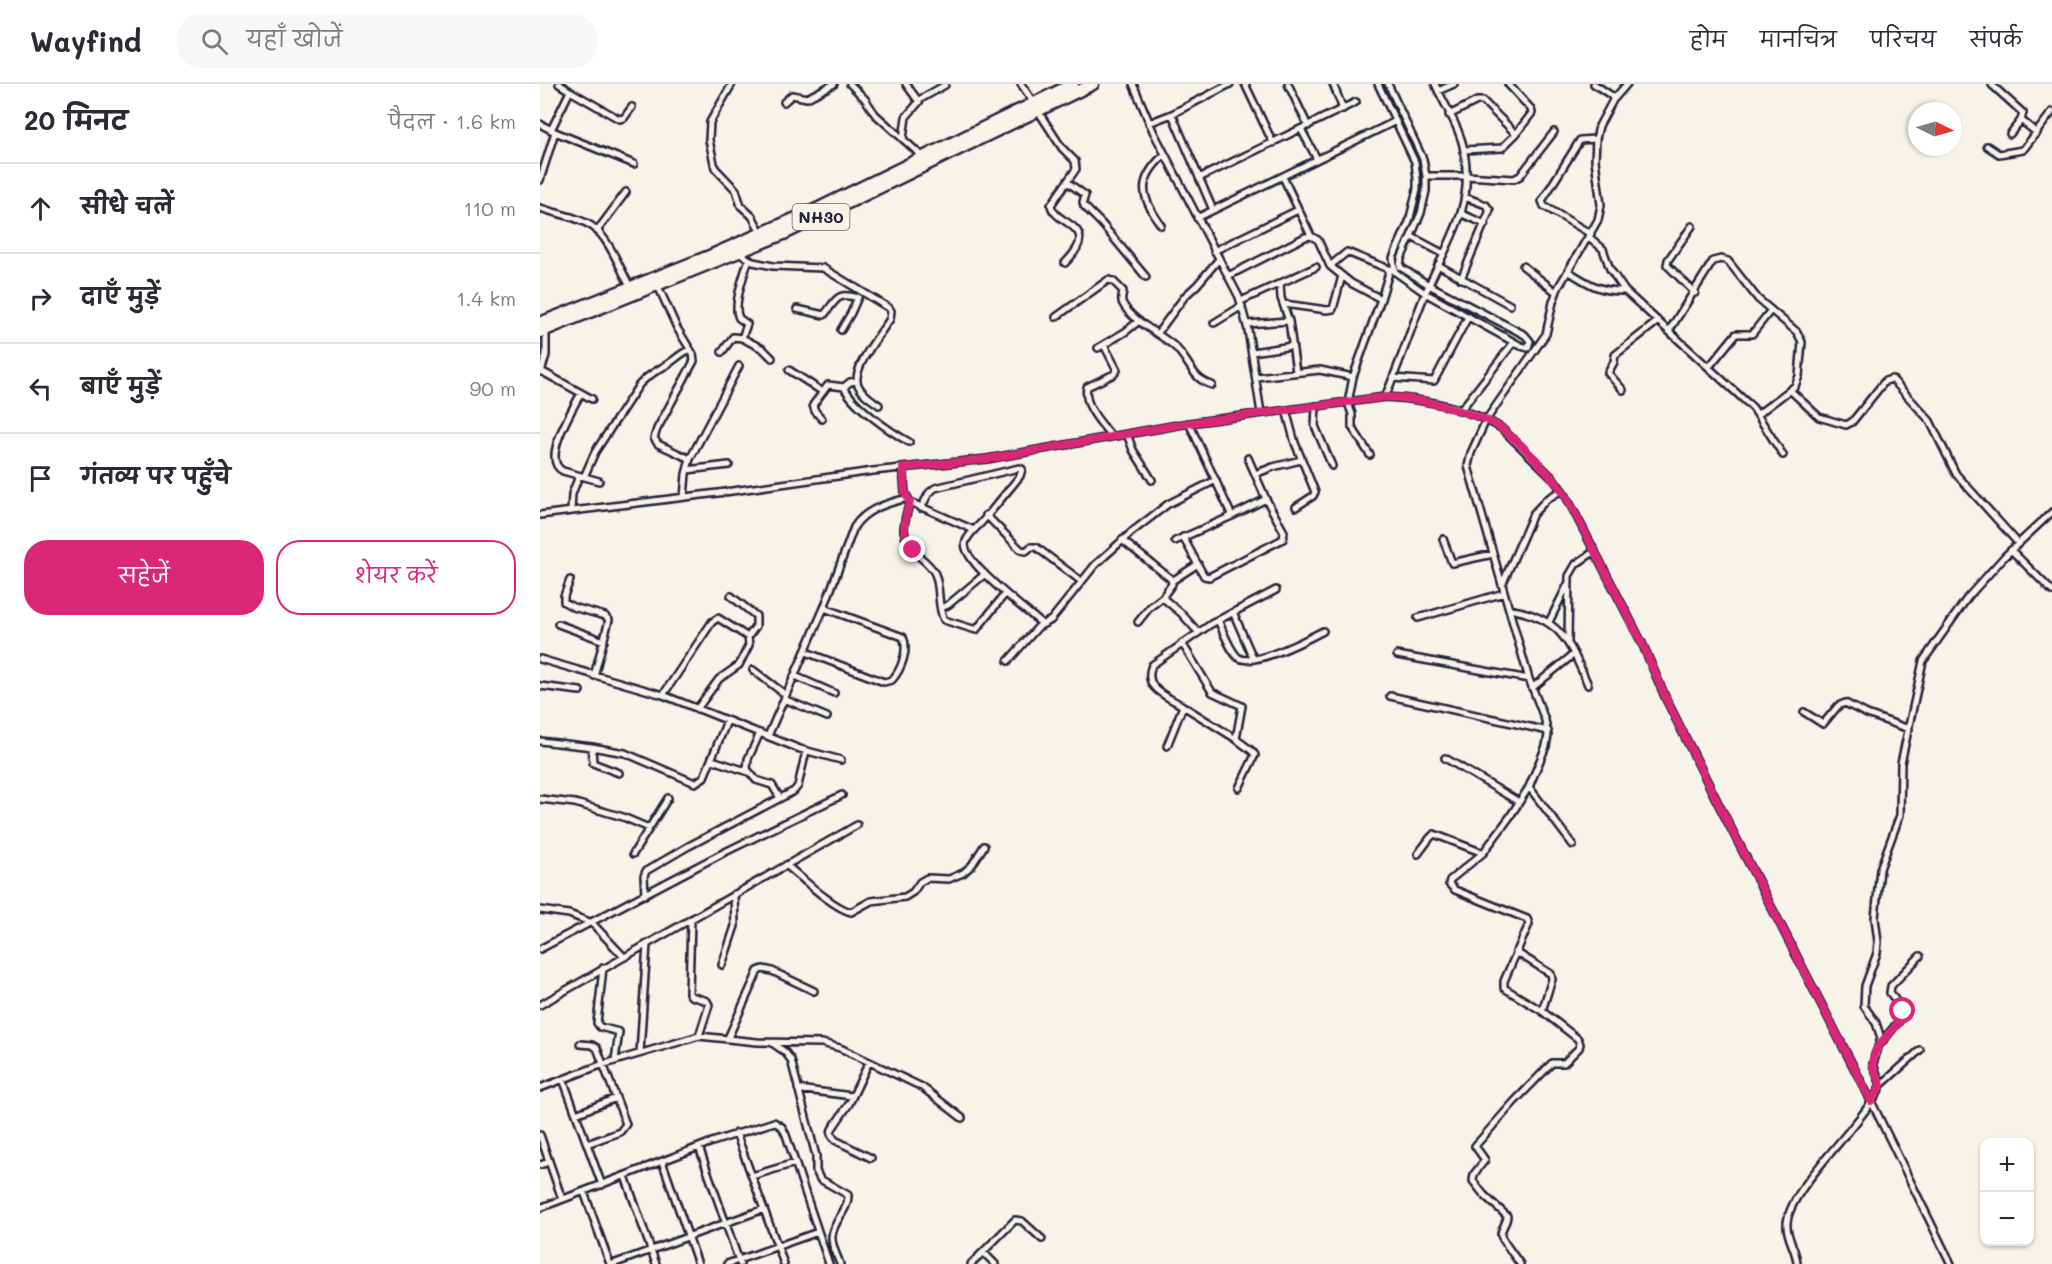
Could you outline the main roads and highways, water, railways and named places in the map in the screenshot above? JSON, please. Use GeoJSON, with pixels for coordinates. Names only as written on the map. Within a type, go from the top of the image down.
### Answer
{"type":"FeatureCollection","features":[{"type":"Feature","properties":{"kind":"highway","name":"NH30"},"geometry":{"type":"LineString","coordinates":[[542,329],[744,256],[1036,107],[1073,84]]}},
{"type":"Feature","properties":{"kind":"highway","name":"NH30"},"geometry":{"type":"LineString","coordinates":[[542,329],[631,288],[762,234],[923,157],[1093,84]]}}]}
